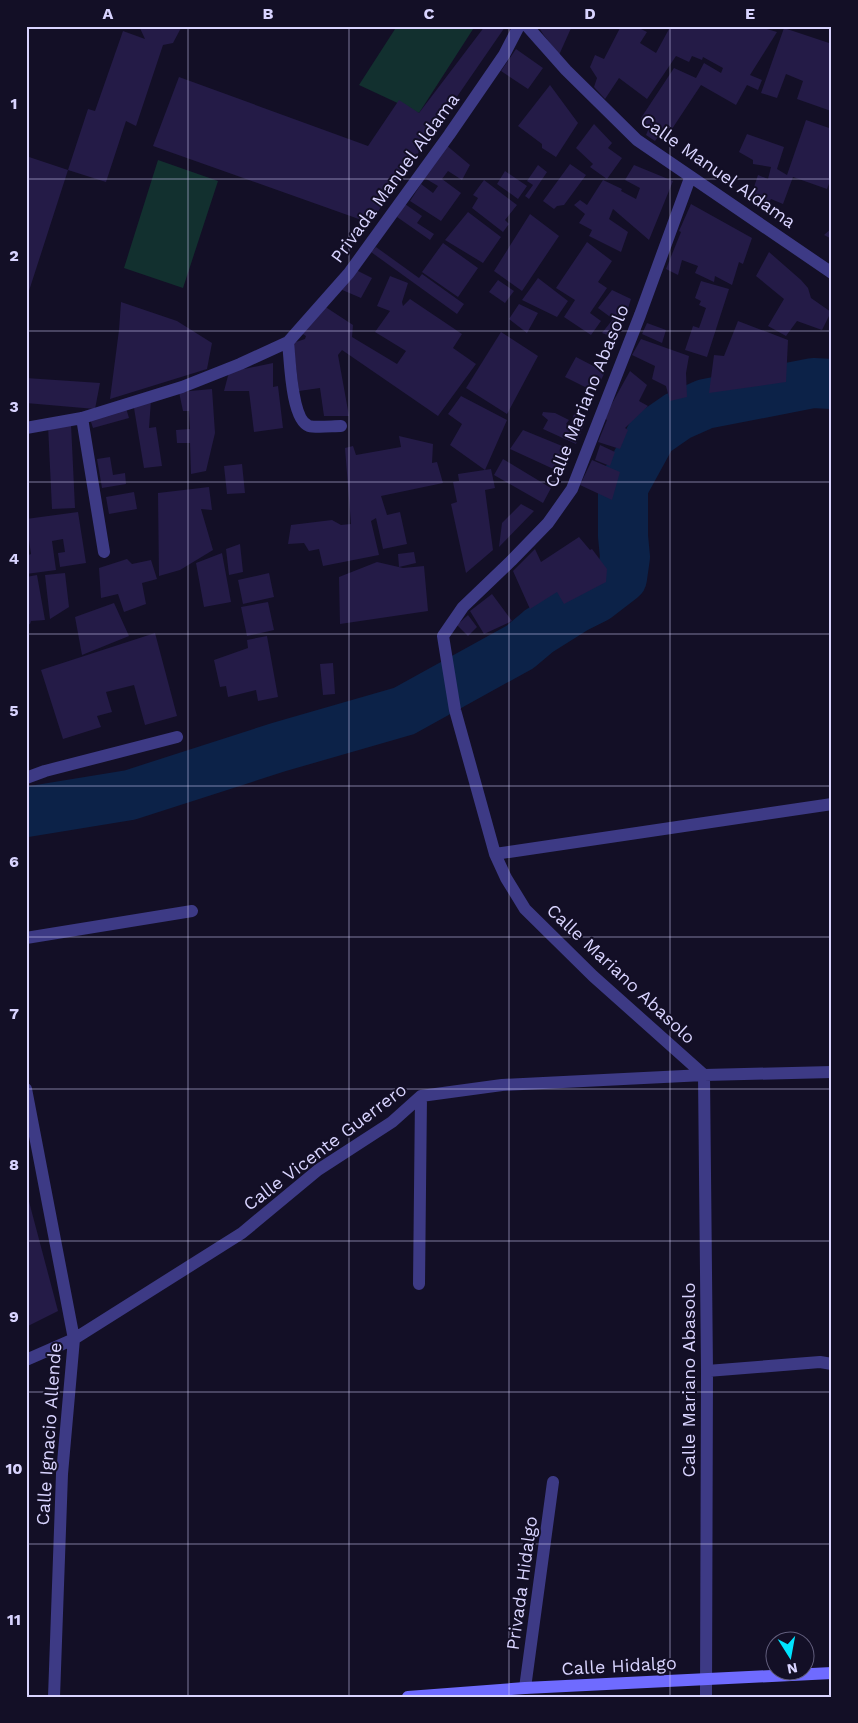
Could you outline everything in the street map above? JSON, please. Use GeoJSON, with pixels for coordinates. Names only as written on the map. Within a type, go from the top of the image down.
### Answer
{"type":"FeatureCollection","features":[{"type":"Feature","properties":{"kind":"main road","name":"Calle Hidalgo"},"geometry":{"type":"LineString","coordinates":[[408,1697],[525,1688],[832,1673]]}},
{"type":"Feature","properties":{"kind":"street","name":"Privada Manuel Aldama"},"geometry":{"type":"LineString","coordinates":[[26,428],[82,418],[182,387],[288,342],[349,273],[504,55],[519,26]]}},
{"type":"Feature","properties":{"kind":"street","name":"Calle Manuel Aldama"},"geometry":{"type":"LineString","coordinates":[[527,26],[566,70],[637,140],[690,178],[762,224],[832,273]]}},
{"type":"Feature","properties":{"kind":"street","name":"Calle Mariano Abasolo"},"geometry":{"type":"LineString","coordinates":[[690,178],[572,489],[548,523],[463,607],[443,636],[455,710],[495,854],[506,878],[525,908],[593,976],[704,1074],[707,1371],[706,1697]]}},
{"type":"Feature","properties":{"kind":"street"},"geometry":{"type":"LineString","coordinates":[[288,342],[294,398],[303,421],[310,426],[341,426]]}},
{"type":"Feature","properties":{"kind":"street"},"geometry":{"type":"LineString","coordinates":[[82,418],[104,552]]}},
{"type":"Feature","properties":{"kind":"street"},"geometry":{"type":"LineString","coordinates":[[26,778],[44,771],[176,737]]}},
{"type":"Feature","properties":{"kind":"street"},"geometry":{"type":"LineString","coordinates":[[495,854],[832,804]]}},
{"type":"Feature","properties":{"kind":"street"},"geometry":{"type":"LineString","coordinates":[[26,938],[192,911]]}},
{"type":"Feature","properties":{"kind":"street","name":"Calle Vicente Guerrero"},"geometry":{"type":"LineString","coordinates":[[26,1360],[74,1339],[242,1233],[318,1170],[392,1122],[421,1096],[502,1085],[704,1074],[832,1072]]}},
{"type":"Feature","properties":{"kind":"street","name":"Calle Ignacio Allende"},"geometry":{"type":"LineString","coordinates":[[26,1089],[74,1339],[62,1474],[54,1697]]}},
{"type":"Feature","properties":{"kind":"street"},"geometry":{"type":"LineString","coordinates":[[420,1284],[421,1096]]}},
{"type":"Feature","properties":{"kind":"street"},"geometry":{"type":"LineString","coordinates":[[707,1371],[820,1362],[832,1364]]}},
{"type":"Feature","properties":{"kind":"street","name":"Privada Hidalgo"},"geometry":{"type":"LineString","coordinates":[[525,1688],[554,1482]]}},
{"type":"Feature","properties":{"kind":"green space"},"geometry":{"type":"Polygon","coordinates":[[[397,26],[475,26],[419,113],[359,85],[397,26]]]}},
{"type":"Feature","properties":{"kind":"green space"},"geometry":{"type":"Polygon","coordinates":[[[158,160],[218,181],[183,288],[124,268],[158,160]]]}},
{"type":"Feature","properties":{"kind":"building"},"geometry":{"type":"Polygon","coordinates":[[[139,26],[182,26],[173,43],[163,45],[136,126],[126,121],[106,182],[68,170],[88,109],[95,111],[123,31],[145,39],[139,26]]]}},
{"type":"Feature","properties":{"kind":"building"},"geometry":{"type":"Polygon","coordinates":[[[485,26],[505,27],[370,223],[153,146],[179,77],[368,146],[399,100],[419,113],[485,26]]]}},
{"type":"Feature","properties":{"kind":"building"},"geometry":{"type":"Polygon","coordinates":[[[538,26],[572,26],[559,55],[543,34],[538,26]]]}},
{"type":"Feature","properties":{"kind":"building"},"geometry":{"type":"Polygon","coordinates":[[[616,26],[635,26],[647,32],[640,43],[656,53],[669,29],[661,26],[757,26],[777,32],[750,75],[762,80],[758,90],[747,85],[736,105],[701,85],[666,138],[660,134],[655,141],[646,135],[649,128],[641,118],[674,68],[696,78],[704,63],[721,73],[723,68],[703,57],[702,60],[692,56],[689,62],[676,56],[647,99],[619,78],[605,99],[594,87],[597,78],[590,67],[595,55],[604,59],[620,28],[616,26]]]}},
{"type":"Feature","properties":{"kind":"building"},"geometry":{"type":"Polygon","coordinates":[[[784,28],[832,44],[831,111],[797,99],[803,81],[786,74],[777,98],[761,93],[784,28]]]}},
{"type":"Feature","properties":{"kind":"building"},"geometry":{"type":"Polygon","coordinates":[[[516,49],[543,68],[528,89],[501,71],[516,49]]]}},
{"type":"Feature","properties":{"kind":"building"},"geometry":{"type":"Polygon","coordinates":[[[550,85],[578,123],[556,157],[542,148],[542,144],[518,126],[550,85]]]}},
{"type":"Feature","properties":{"kind":"building"},"geometry":{"type":"Polygon","coordinates":[[[806,120],[832,129],[832,176],[827,189],[793,177],[783,204],[771,199],[768,204],[751,196],[758,175],[768,179],[771,167],[753,164],[753,160],[739,152],[747,134],[784,147],[777,169],[787,175],[806,120]]]}},
{"type":"Feature","properties":{"kind":"building"},"geometry":{"type":"Polygon","coordinates":[[[594,124],[612,143],[608,148],[622,158],[607,179],[590,167],[593,164],[576,148],[594,124]]]}},
{"type":"Feature","properties":{"kind":"building"},"geometry":{"type":"Polygon","coordinates":[[[446,145],[470,165],[462,180],[448,171],[442,179],[461,193],[441,221],[410,201],[421,184],[433,193],[438,186],[423,177],[446,145]]]}},
{"type":"Feature","properties":{"kind":"building"},"geometry":{"type":"Polygon","coordinates":[[[26,156],[68,170],[27,297],[26,297],[26,156]]]}},
{"type":"Feature","properties":{"kind":"building"},"geometry":{"type":"Polygon","coordinates":[[[570,164],[586,175],[564,205],[557,206],[554,209],[543,201],[570,164]]]}},
{"type":"Feature","properties":{"kind":"building"},"geometry":{"type":"Polygon","coordinates":[[[538,165],[547,172],[529,199],[525,196],[533,185],[527,181],[538,165]]]}},
{"type":"Feature","properties":{"kind":"building"},"geometry":{"type":"Polygon","coordinates":[[[634,165],[673,181],[649,240],[613,209],[609,219],[628,232],[621,252],[589,236],[592,230],[579,223],[585,214],[574,205],[580,200],[587,205],[603,180],[622,189],[621,191],[636,199],[640,188],[625,180],[634,165]]]}},
{"type":"Feature","properties":{"kind":"building"},"geometry":{"type":"Polygon","coordinates":[[[505,171],[527,186],[518,199],[497,184],[505,171]]]}},
{"type":"Feature","properties":{"kind":"building"},"geometry":{"type":"Polygon","coordinates":[[[484,180],[517,205],[505,220],[509,224],[503,232],[472,208],[478,198],[473,195],[484,180]]]}},
{"type":"Feature","properties":{"kind":"building"},"geometry":{"type":"Polygon","coordinates":[[[405,204],[422,216],[417,223],[434,234],[430,240],[397,217],[405,204]]]}},
{"type":"Feature","properties":{"kind":"building"},"geometry":{"type":"Polygon","coordinates":[[[691,204],[752,238],[743,264],[739,262],[732,285],[715,276],[714,282],[695,273],[698,266],[682,260],[678,275],[666,269],[681,232],[679,231],[691,204]]]}},
{"type":"Feature","properties":{"kind":"building"},"geometry":{"type":"Polygon","coordinates":[[[468,212],[501,237],[483,263],[445,240],[468,212]]]}},
{"type":"Feature","properties":{"kind":"building"},"geometry":{"type":"Polygon","coordinates":[[[530,214],[559,236],[522,291],[494,271],[530,214]]]}},
{"type":"Feature","properties":{"kind":"building"},"geometry":{"type":"Polygon","coordinates":[[[832,228],[832,239],[824,235],[832,228]]]}},
{"type":"Feature","properties":{"kind":"building"},"geometry":{"type":"Polygon","coordinates":[[[587,242],[612,261],[598,282],[607,288],[590,313],[601,321],[591,335],[564,317],[575,300],[556,288],[587,242]]]}},
{"type":"Feature","properties":{"kind":"building"},"geometry":{"type":"Polygon","coordinates":[[[443,243],[478,268],[458,297],[422,272],[443,243]]]}},
{"type":"Feature","properties":{"kind":"building"},"geometry":{"type":"Polygon","coordinates":[[[376,247],[419,278],[422,274],[464,304],[457,314],[371,252],[376,247]]]}},
{"type":"Feature","properties":{"kind":"building"},"geometry":{"type":"Polygon","coordinates":[[[769,252],[801,280],[808,288],[811,298],[831,312],[822,330],[797,321],[786,336],[768,326],[784,299],[756,276],[769,252]]]}},
{"type":"Feature","properties":{"kind":"building"},"geometry":{"type":"Polygon","coordinates":[[[356,270],[372,278],[361,298],[340,289],[356,270]]]}},
{"type":"Feature","properties":{"kind":"building"},"geometry":{"type":"Polygon","coordinates":[[[390,276],[408,283],[402,302],[403,306],[410,299],[462,334],[453,348],[476,364],[438,416],[342,350],[338,355],[349,416],[324,416],[320,388],[299,391],[293,343],[305,339],[306,336],[301,333],[324,306],[353,325],[352,337],[397,364],[406,351],[375,332],[390,311],[377,306],[390,276]]]}},
{"type":"Feature","properties":{"kind":"building"},"geometry":{"type":"Polygon","coordinates":[[[538,278],[568,301],[557,317],[522,300],[538,278]]]}},
{"type":"Feature","properties":{"kind":"building"},"geometry":{"type":"Polygon","coordinates":[[[498,280],[514,291],[505,303],[489,292],[498,280]]]}},
{"type":"Feature","properties":{"kind":"building"},"geometry":{"type":"Polygon","coordinates":[[[701,281],[729,289],[707,357],[685,350],[693,326],[699,328],[706,308],[699,305],[701,301],[695,298],[701,281]]]}},
{"type":"Feature","properties":{"kind":"building"},"geometry":{"type":"Polygon","coordinates":[[[612,290],[631,299],[618,339],[602,333],[613,319],[598,308],[612,290]]]}},
{"type":"Feature","properties":{"kind":"building"},"geometry":{"type":"Polygon","coordinates":[[[121,302],[177,321],[212,343],[207,369],[110,399],[121,302]]]}},
{"type":"Feature","properties":{"kind":"building"},"geometry":{"type":"Polygon","coordinates":[[[519,304],[538,313],[527,333],[509,319],[519,304]]]}},
{"type":"Feature","properties":{"kind":"building"},"geometry":{"type":"Polygon","coordinates":[[[738,321],[788,340],[786,382],[709,393],[714,355],[724,356],[738,321]]]}},
{"type":"Feature","properties":{"kind":"building"},"geometry":{"type":"Polygon","coordinates":[[[647,323],[666,330],[662,343],[642,334],[647,323]]]}},
{"type":"Feature","properties":{"kind":"building"},"geometry":{"type":"Polygon","coordinates":[[[501,332],[538,356],[507,414],[466,388],[501,332]]]}},
{"type":"Feature","properties":{"kind":"building"},"geometry":{"type":"Polygon","coordinates":[[[641,339],[689,356],[686,373],[687,397],[670,401],[666,386],[652,379],[655,366],[632,355],[641,339]]]}},
{"type":"Feature","properties":{"kind":"building"},"geometry":{"type":"Polygon","coordinates":[[[576,357],[605,372],[595,392],[565,377],[576,357]]]}},
{"type":"Feature","properties":{"kind":"building"},"geometry":{"type":"Polygon","coordinates":[[[273,363],[273,387],[278,386],[283,428],[254,432],[249,391],[224,391],[229,372],[273,363]]]}},
{"type":"Feature","properties":{"kind":"building"},"geometry":{"type":"Polygon","coordinates":[[[630,371],[647,385],[639,401],[648,406],[625,428],[628,430],[620,449],[598,442],[607,420],[604,418],[630,371]]]}},
{"type":"Feature","properties":{"kind":"building"},"geometry":{"type":"Polygon","coordinates":[[[26,378],[100,383],[95,409],[26,403],[26,378]]]}},
{"type":"Feature","properties":{"kind":"building"},"geometry":{"type":"Polygon","coordinates":[[[212,389],[215,433],[206,471],[191,474],[190,443],[177,443],[176,430],[190,429],[189,411],[183,411],[179,392],[212,389]]]}},
{"type":"Feature","properties":{"kind":"building"},"geometry":{"type":"Polygon","coordinates":[[[461,396],[507,420],[485,470],[450,445],[462,424],[448,414],[461,396]]]}},
{"type":"Feature","properties":{"kind":"building"},"geometry":{"type":"Polygon","coordinates":[[[151,400],[149,428],[156,427],[162,466],[144,468],[134,408],[151,400]]]}},
{"type":"Feature","properties":{"kind":"building"},"geometry":{"type":"Polygon","coordinates":[[[126,408],[129,418],[93,428],[90,419],[126,408]]]}},
{"type":"Feature","properties":{"kind":"building"},"geometry":{"type":"Polygon","coordinates":[[[543,412],[555,413],[569,420],[566,424],[571,427],[569,441],[543,429],[548,420],[542,415],[543,412]]]}},
{"type":"Feature","properties":{"kind":"building"},"geometry":{"type":"Polygon","coordinates":[[[579,412],[587,417],[576,444],[569,441],[576,425],[571,423],[574,414],[577,416],[579,412]]]}},
{"type":"Feature","properties":{"kind":"building"},"geometry":{"type":"Polygon","coordinates":[[[71,424],[75,508],[52,509],[48,425],[71,424]]]}},
{"type":"Feature","properties":{"kind":"building"},"geometry":{"type":"Polygon","coordinates":[[[523,430],[567,448],[560,472],[510,449],[523,430]]]}},
{"type":"Feature","properties":{"kind":"building"},"geometry":{"type":"Polygon","coordinates":[[[399,436],[433,444],[432,463],[437,462],[443,483],[381,496],[387,515],[400,512],[407,544],[383,549],[376,518],[371,521],[379,555],[323,566],[319,549],[309,551],[304,543],[288,544],[291,525],[332,520],[341,525],[351,524],[345,448],[353,446],[356,455],[401,447],[399,436]]]}},
{"type":"Feature","properties":{"kind":"building"},"geometry":{"type":"Polygon","coordinates":[[[600,445],[615,452],[610,466],[595,460],[600,445]]]}},
{"type":"Feature","properties":{"kind":"building"},"geometry":{"type":"Polygon","coordinates":[[[110,457],[113,475],[125,473],[126,484],[102,488],[97,459],[110,457]]]}},
{"type":"Feature","properties":{"kind":"building"},"geometry":{"type":"Polygon","coordinates":[[[503,459],[551,488],[543,503],[494,475],[503,459]]]}},
{"type":"Feature","properties":{"kind":"building"},"geometry":{"type":"Polygon","coordinates":[[[592,460],[620,472],[612,500],[580,485],[592,460]]]}},
{"type":"Feature","properties":{"kind":"building"},"geometry":{"type":"Polygon","coordinates":[[[242,464],[245,493],[227,494],[224,466],[242,464]]]}},
{"type":"Feature","properties":{"kind":"building"},"geometry":{"type":"Polygon","coordinates":[[[491,469],[495,488],[485,490],[493,550],[466,573],[451,504],[457,502],[453,482],[459,481],[458,474],[491,469]]]}},
{"type":"Feature","properties":{"kind":"building"},"geometry":{"type":"Polygon","coordinates":[[[209,487],[212,510],[201,509],[213,550],[180,570],[159,576],[158,493],[209,487]]]}},
{"type":"Feature","properties":{"kind":"building"},"geometry":{"type":"Polygon","coordinates":[[[134,492],[137,509],[109,514],[106,497],[134,492]]]}},
{"type":"Feature","properties":{"kind":"building"},"geometry":{"type":"Polygon","coordinates":[[[521,504],[534,511],[499,547],[502,523],[521,504]]]}},
{"type":"Feature","properties":{"kind":"building"},"geometry":{"type":"Polygon","coordinates":[[[78,512],[86,563],[60,567],[58,553],[65,552],[63,539],[52,541],[56,570],[26,574],[26,556],[31,554],[26,519],[78,512]]]}},
{"type":"Feature","properties":{"kind":"building"},"geometry":{"type":"Polygon","coordinates":[[[579,537],[590,550],[592,549],[607,569],[606,582],[564,604],[557,592],[530,609],[513,571],[535,549],[541,562],[579,537]]]}},
{"type":"Feature","properties":{"kind":"building"},"geometry":{"type":"Polygon","coordinates":[[[240,544],[243,572],[229,575],[226,549],[240,544]]]}},
{"type":"Feature","properties":{"kind":"building"},"geometry":{"type":"Polygon","coordinates":[[[414,552],[416,563],[399,567],[398,554],[414,552]]]}},
{"type":"Feature","properties":{"kind":"building"},"geometry":{"type":"Polygon","coordinates":[[[222,553],[231,602],[204,607],[196,563],[222,553]]]}},
{"type":"Feature","properties":{"kind":"building"},"geometry":{"type":"Polygon","coordinates":[[[127,559],[132,564],[151,560],[157,579],[142,583],[146,604],[124,612],[118,594],[101,598],[99,568],[127,559]]]}},
{"type":"Feature","properties":{"kind":"building"},"geometry":{"type":"Polygon","coordinates":[[[377,562],[403,568],[424,566],[428,611],[340,624],[339,577],[377,562]]]}},
{"type":"Feature","properties":{"kind":"building"},"geometry":{"type":"Polygon","coordinates":[[[65,573],[69,607],[50,619],[45,575],[65,573]]]}},
{"type":"Feature","properties":{"kind":"building"},"geometry":{"type":"Polygon","coordinates":[[[269,573],[274,597],[243,604],[238,580],[269,573]]]}},
{"type":"Feature","properties":{"kind":"building"},"geometry":{"type":"Polygon","coordinates":[[[37,575],[45,620],[31,621],[30,624],[26,625],[26,577],[37,575]]]}},
{"type":"Feature","properties":{"kind":"building"},"geometry":{"type":"Polygon","coordinates":[[[492,594],[512,621],[484,634],[470,611],[492,594]]]}},
{"type":"Feature","properties":{"kind":"building"},"geometry":{"type":"Polygon","coordinates":[[[268,602],[274,630],[247,636],[241,607],[268,602]]]}},
{"type":"Feature","properties":{"kind":"building"},"geometry":{"type":"Polygon","coordinates":[[[114,603],[129,636],[82,655],[75,617],[114,603]]]}},
{"type":"Feature","properties":{"kind":"building"},"geometry":{"type":"Polygon","coordinates":[[[468,615],[477,627],[468,636],[457,625],[468,615]]]}},
{"type":"Feature","properties":{"kind":"building"},"geometry":{"type":"Polygon","coordinates":[[[155,633],[177,716],[145,725],[134,685],[106,692],[112,712],[97,716],[101,727],[63,739],[41,670],[155,633]]]}},
{"type":"Feature","properties":{"kind":"building"},"geometry":{"type":"Polygon","coordinates":[[[267,636],[278,697],[258,701],[256,690],[228,697],[226,686],[220,687],[214,660],[248,648],[247,640],[267,636]]]}},
{"type":"Feature","properties":{"kind":"building"},"geometry":{"type":"Polygon","coordinates":[[[333,663],[335,694],[323,695],[320,664],[333,663]]]}},
{"type":"Feature","properties":{"kind":"building"},"geometry":{"type":"Polygon","coordinates":[[[26,1195],[58,1311],[26,1327],[26,1195]]]}},
{"type":"Feature","properties":{"kind":"waterway"},"geometry":{"type":"LineString","coordinates":[[26,812],[130,795],[279,747],[404,711],[520,647],[539,631],[574,609],[596,598],[622,578],[625,557],[623,487],[652,434],[678,416],[705,404],[813,383],[832,384]]}}]}
